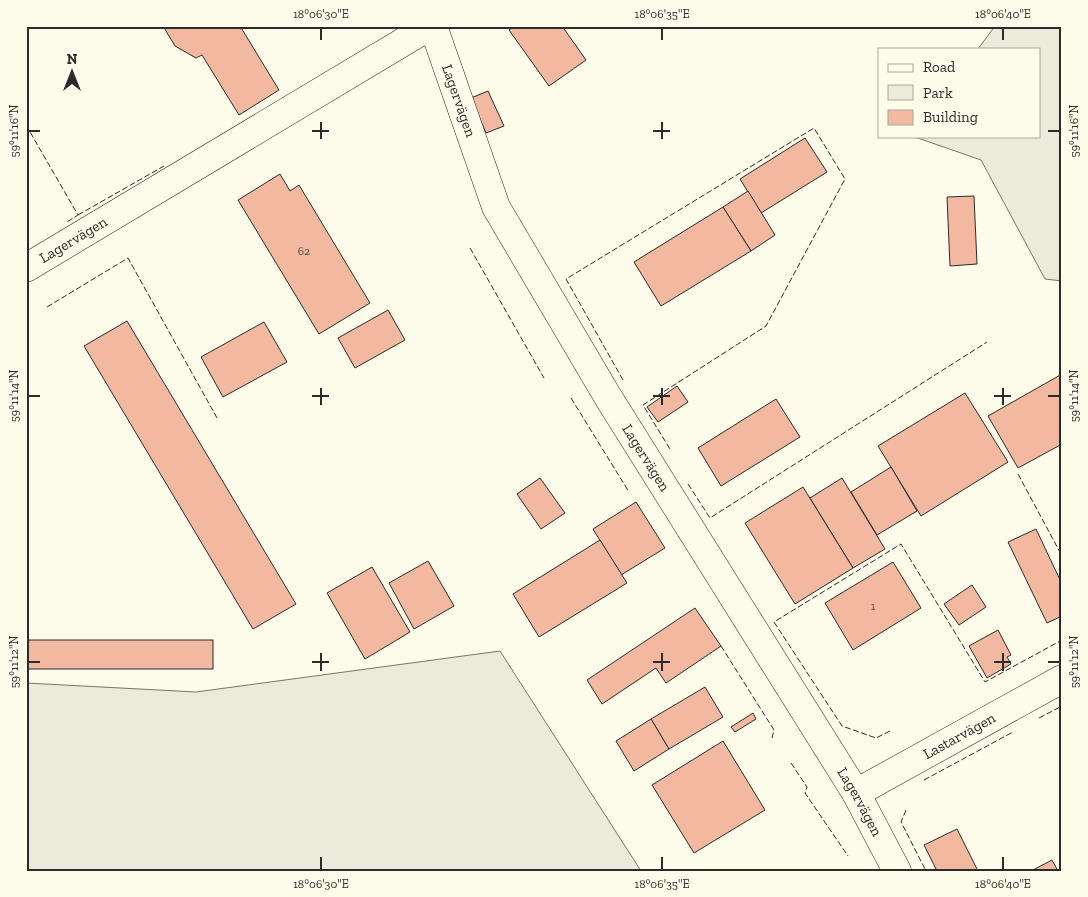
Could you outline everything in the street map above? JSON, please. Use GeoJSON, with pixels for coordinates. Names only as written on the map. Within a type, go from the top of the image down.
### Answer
{"type":"FeatureCollection","features":[{"type":"Feature","properties":{"kind":"street","name":"Lagervägen"},"geometry":{"type":"LineString","coordinates":[[26,268],[432,26],[496,208],[608,397],[856,793],[897,871]]}},
{"type":"Feature","properties":{"kind":"street","name":"Lastarvägen"},"geometry":{"type":"LineString","coordinates":[[856,793],[1062,679]]}},
{"type":"Feature","properties":{"kind":"green space"},"geometry":{"type":"Polygon","coordinates":[[[995,26],[1062,26],[1062,281],[1045,279],[981,160],[918,138],[1040,138],[1040,48],[979,48],[995,26]]]}},
{"type":"Feature","properties":{"kind":"green space"},"geometry":{"type":"Polygon","coordinates":[[[500,651],[641,871],[26,871],[26,683],[196,692],[500,651]]]}},
{"type":"Feature","properties":{"kind":"building"},"geometry":{"type":"Polygon","coordinates":[[[163,26],[240,26],[279,90],[239,115],[202,55],[196,58],[175,46],[163,26]]]}},
{"type":"Feature","properties":{"kind":"building"},"geometry":{"type":"Polygon","coordinates":[[[514,26],[562,26],[586,60],[549,86],[509,30],[514,26]]]}},
{"type":"Feature","properties":{"kind":"building"},"geometry":{"type":"Polygon","coordinates":[[[488,91],[504,126],[486,133],[471,98],[488,91]]]}},
{"type":"Feature","properties":{"kind":"building"},"geometry":{"type":"Polygon","coordinates":[[[805,138],[827,172],[761,213],[740,179],[805,138]]]}},
{"type":"Feature","properties":{"kind":"building"},"geometry":{"type":"Polygon","coordinates":[[[280,174],[290,191],[299,185],[370,303],[319,334],[238,200],[280,174]]]}},
{"type":"Feature","properties":{"kind":"building"},"geometry":{"type":"Polygon","coordinates":[[[748,191],[775,235],[751,251],[723,207],[748,191]]]}},
{"type":"Feature","properties":{"kind":"building"},"geometry":{"type":"Polygon","coordinates":[[[974,196],[977,264],[950,266],[947,197],[974,196]]]}},
{"type":"Feature","properties":{"kind":"building"},"geometry":{"type":"Polygon","coordinates":[[[723,207],[751,251],[661,306],[634,262],[723,207]]]}},
{"type":"Feature","properties":{"kind":"building"},"geometry":{"type":"Polygon","coordinates":[[[388,310],[405,340],[355,368],[338,338],[388,310]]]}},
{"type":"Feature","properties":{"kind":"building"},"geometry":{"type":"Polygon","coordinates":[[[127,321],[296,604],[253,629],[84,346],[127,321]]]}},
{"type":"Feature","properties":{"kind":"building"},"geometry":{"type":"Polygon","coordinates":[[[264,322],[287,362],[223,397],[201,357],[264,322]]]}},
{"type":"Feature","properties":{"kind":"building"},"geometry":{"type":"Polygon","coordinates":[[[1062,374],[1062,444],[1018,468],[988,416],[1062,374]]]}},
{"type":"Feature","properties":{"kind":"building"},"geometry":{"type":"Polygon","coordinates":[[[677,386],[688,402],[658,422],[647,407],[677,386]]]}},
{"type":"Feature","properties":{"kind":"building"},"geometry":{"type":"Polygon","coordinates":[[[965,393],[1008,462],[921,516],[878,446],[965,393]]]}},
{"type":"Feature","properties":{"kind":"building"},"geometry":{"type":"Polygon","coordinates":[[[776,399],[800,437],[721,486],[698,448],[776,399]]]}},
{"type":"Feature","properties":{"kind":"building"},"geometry":{"type":"Polygon","coordinates":[[[891,467],[917,511],[877,535],[851,492],[891,467]]]}},
{"type":"Feature","properties":{"kind":"building"},"geometry":{"type":"Polygon","coordinates":[[[540,478],[565,513],[541,529],[517,494],[540,478]]]}},
{"type":"Feature","properties":{"kind":"building"},"geometry":{"type":"Polygon","coordinates":[[[842,478],[885,549],[853,568],[810,498],[842,478]]]}},
{"type":"Feature","properties":{"kind":"building"},"geometry":{"type":"Polygon","coordinates":[[[803,487],[853,568],[795,604],[745,523],[803,487]]]}},
{"type":"Feature","properties":{"kind":"building"},"geometry":{"type":"Polygon","coordinates":[[[636,502],[665,548],[621,575],[593,529],[636,502]]]}},
{"type":"Feature","properties":{"kind":"building"},"geometry":{"type":"Polygon","coordinates":[[[1036,529],[1062,584],[1062,616],[1047,623],[1008,542],[1036,529]]]}},
{"type":"Feature","properties":{"kind":"building"},"geometry":{"type":"Polygon","coordinates":[[[600,540],[627,583],[539,637],[513,594],[600,540]]]}},
{"type":"Feature","properties":{"kind":"building"},"geometry":{"type":"Polygon","coordinates":[[[428,561],[454,606],[414,629],[389,583],[428,561]]]}},
{"type":"Feature","properties":{"kind":"building"},"geometry":{"type":"Polygon","coordinates":[[[893,562],[921,608],[853,650],[825,603],[893,562]]]}},
{"type":"Feature","properties":{"kind":"building"},"geometry":{"type":"Polygon","coordinates":[[[372,567],[410,632],[365,659],[327,593],[372,567]]]}},
{"type":"Feature","properties":{"kind":"building"},"geometry":{"type":"Polygon","coordinates":[[[972,585],[986,607],[959,625],[944,604],[972,585]]]}},
{"type":"Feature","properties":{"kind":"building"},"geometry":{"type":"Polygon","coordinates":[[[695,608],[721,646],[666,683],[656,668],[602,704],[587,680],[695,608]]]}},
{"type":"Feature","properties":{"kind":"building"},"geometry":{"type":"Polygon","coordinates":[[[998,630],[1011,655],[1007,657],[1011,664],[987,678],[969,646],[998,630]]]}},
{"type":"Feature","properties":{"kind":"building"},"geometry":{"type":"Polygon","coordinates":[[[26,640],[213,640],[213,669],[26,669],[26,640]]]}},
{"type":"Feature","properties":{"kind":"building"},"geometry":{"type":"Polygon","coordinates":[[[705,687],[723,717],[669,749],[651,719],[705,687]]]}},
{"type":"Feature","properties":{"kind":"building"},"geometry":{"type":"Polygon","coordinates":[[[753,713],[756,719],[735,732],[731,727],[753,713]]]}},
{"type":"Feature","properties":{"kind":"building"},"geometry":{"type":"Polygon","coordinates":[[[651,719],[669,749],[634,771],[616,741],[651,719]]]}},
{"type":"Feature","properties":{"kind":"building"},"geometry":{"type":"Polygon","coordinates":[[[723,741],[765,810],[694,853],[652,785],[723,741]]]}},
{"type":"Feature","properties":{"kind":"building"},"geometry":{"type":"Polygon","coordinates":[[[957,829],[978,871],[937,871],[924,845],[957,829]]]}},
{"type":"Feature","properties":{"kind":"building"},"geometry":{"type":"Polygon","coordinates":[[[1052,860],[1058,871],[1031,871],[1052,860]]]}},
{"type":"Feature","properties":{"kind":"fence"},"geometry":{"type":"LineString","coordinates":[[26,125],[78,215],[67,222]]}},
{"type":"Feature","properties":{"kind":"fence"},"geometry":{"type":"LineString","coordinates":[[623,380],[566,279],[814,128],[845,179],[766,326],[643,405],[670,449]]}},
{"type":"Feature","properties":{"kind":"fence"},"geometry":{"type":"LineString","coordinates":[[78,215],[164,166]]}},
{"type":"Feature","properties":{"kind":"fence"},"geometry":{"type":"LineString","coordinates":[[470,248],[544,378]]}},
{"type":"Feature","properties":{"kind":"fence"},"geometry":{"type":"LineString","coordinates":[[47,307],[128,258],[217,418]]}},
{"type":"Feature","properties":{"kind":"fence"},"geometry":{"type":"LineString","coordinates":[[688,484],[710,518],[987,342]]}},
{"type":"Feature","properties":{"kind":"fence"},"geometry":{"type":"LineString","coordinates":[[571,398],[629,492]]}},
{"type":"Feature","properties":{"kind":"fence"},"geometry":{"type":"LineString","coordinates":[[1018,474],[1062,556]]}},
{"type":"Feature","properties":{"kind":"fence"},"geometry":{"type":"LineString","coordinates":[[890,731],[876,738],[842,726],[774,622],[901,544],[985,682],[1062,640]]}},
{"type":"Feature","properties":{"kind":"fence"},"geometry":{"type":"LineString","coordinates":[[721,646],[774,730],[772,738]]}},
{"type":"Feature","properties":{"kind":"fence"},"geometry":{"type":"LineString","coordinates":[[1039,718],[1062,706]]}},
{"type":"Feature","properties":{"kind":"fence"},"geometry":{"type":"LineString","coordinates":[[924,780],[1013,732]]}},
{"type":"Feature","properties":{"kind":"fence"},"geometry":{"type":"LineString","coordinates":[[791,763],[807,787],[805,793],[848,856]]}},
{"type":"Feature","properties":{"kind":"fence"},"geometry":{"type":"LineString","coordinates":[[906,810],[901,822],[926,871]]}}]}
